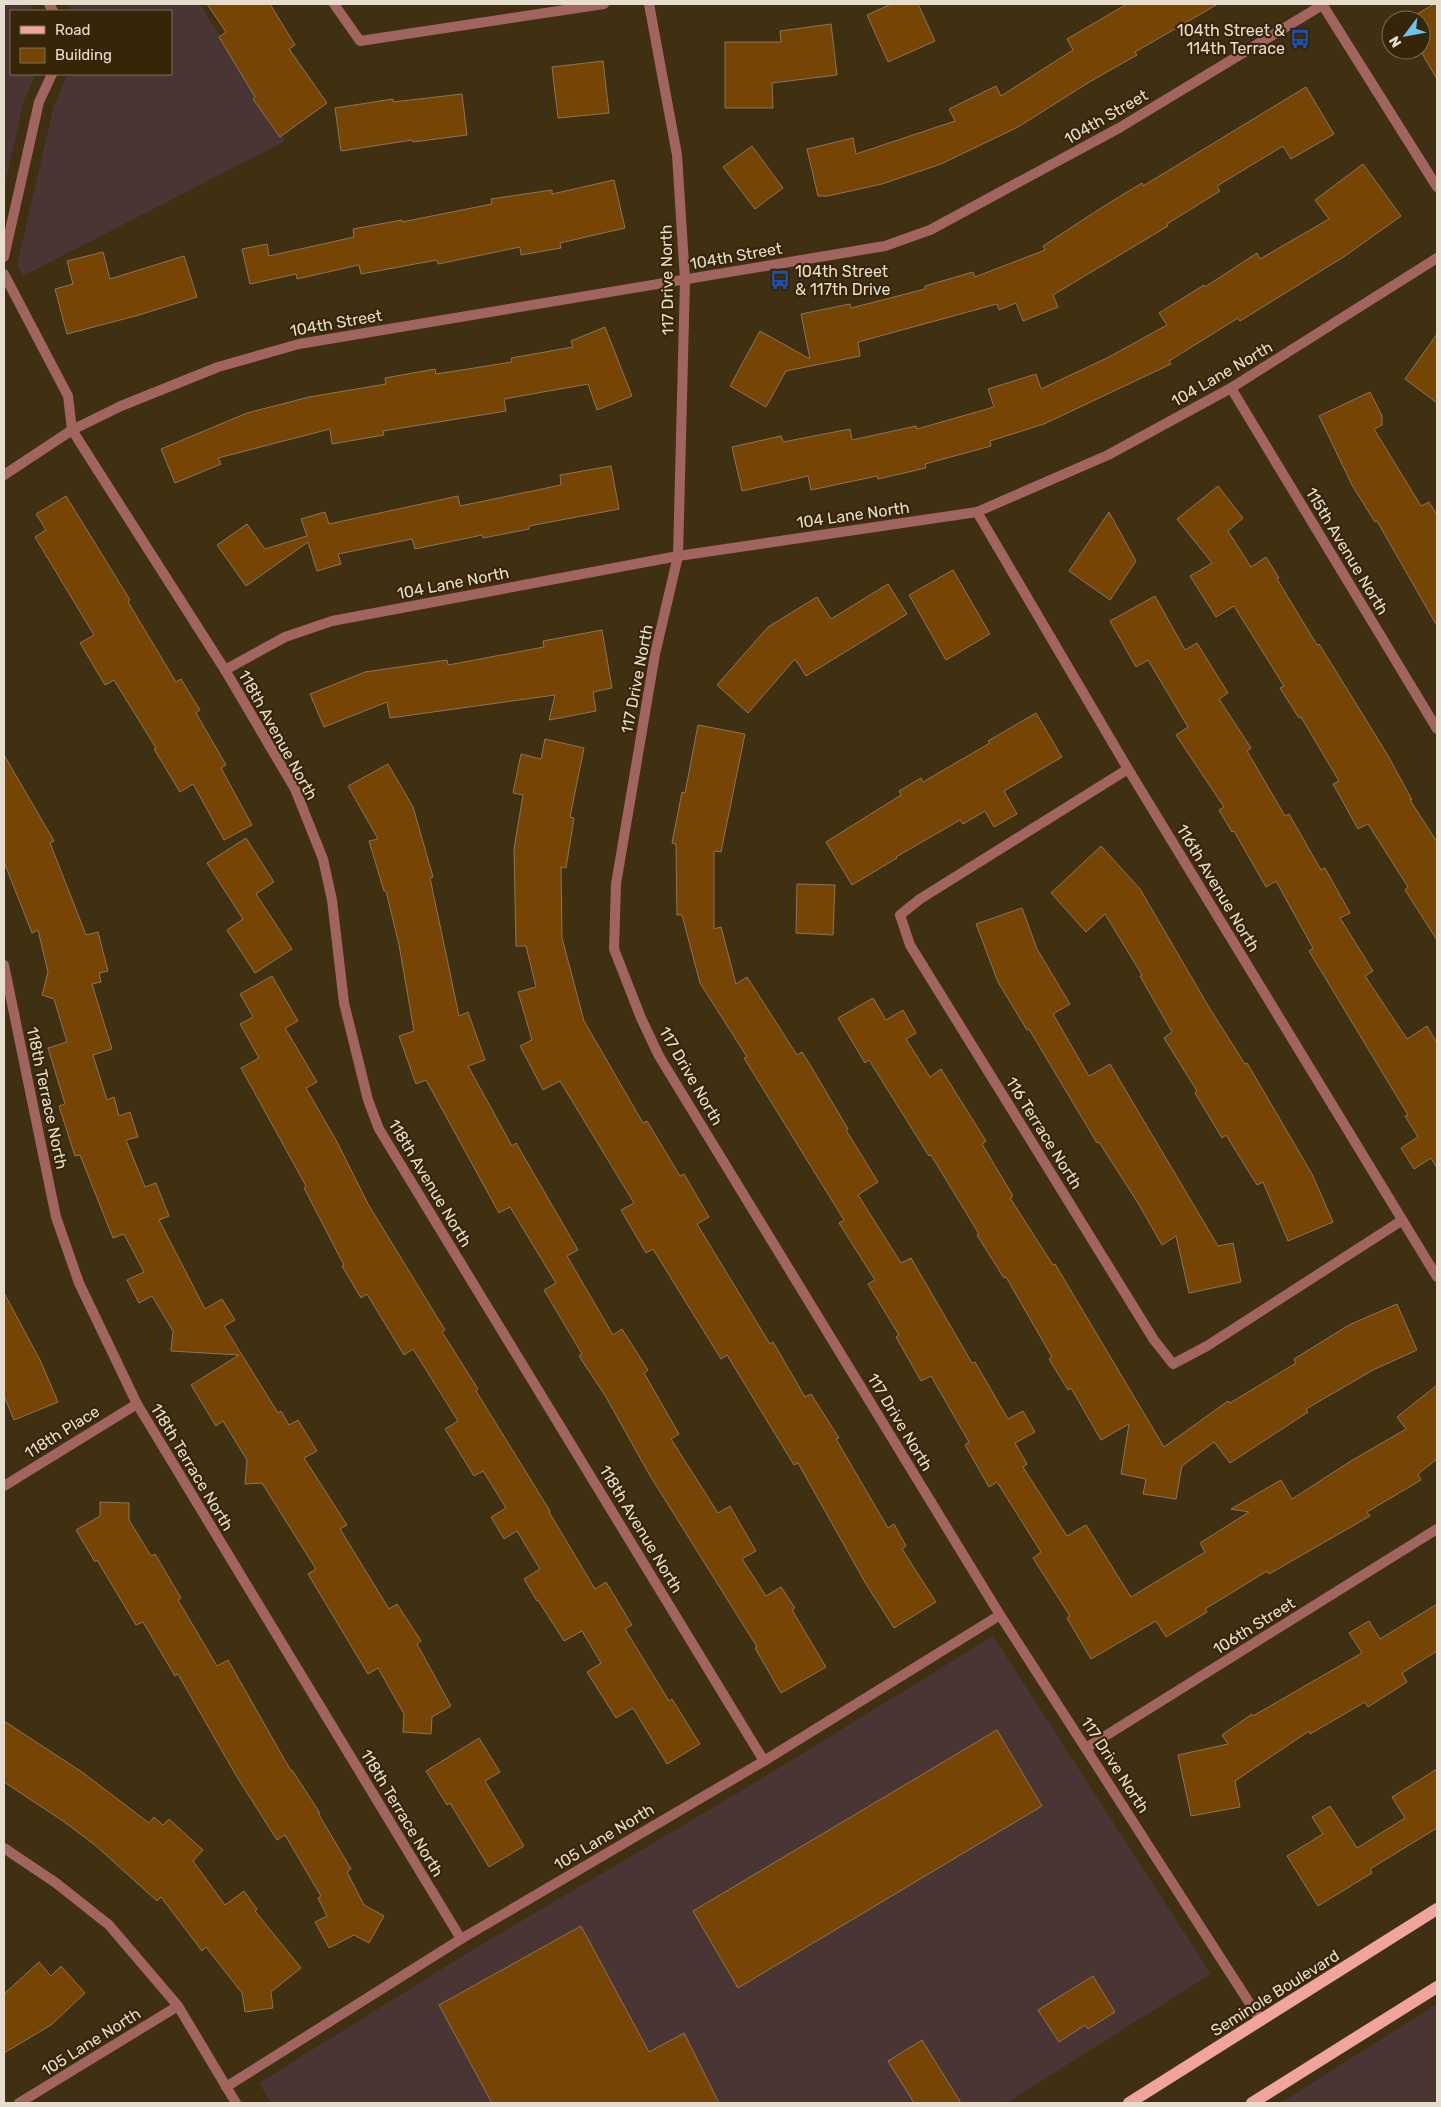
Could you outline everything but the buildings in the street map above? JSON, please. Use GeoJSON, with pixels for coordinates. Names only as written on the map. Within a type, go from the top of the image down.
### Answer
{"type":"FeatureCollection","features":[{"type":"Feature","properties":{"kind":"main road","name":"Seminole Boulevard"},"geometry":{"type":"LineString","coordinates":[[1129,2103],[1437,1909]]}},
{"type":"Feature","properties":{"kind":"main road"},"geometry":{"type":"LineString","coordinates":[[1252,2103],[1437,1987]]}},
{"type":"Feature","properties":{"kind":"street"},"geometry":{"type":"LineString","coordinates":[[334,4],[360,41],[604,4]]}},
{"type":"Feature","properties":{"kind":"street","name":"117 Drive North"},"geometry":{"type":"LineString","coordinates":[[649,4],[677,155],[685,280],[678,556],[655,654],[616,884],[614,949],[641,1018],[659,1056],[1000,1615],[1261,2021]]}},
{"type":"Feature","properties":{"kind":"street"},"geometry":{"type":"LineString","coordinates":[[1323,4],[1437,187]]}},
{"type":"Feature","properties":{"kind":"street","name":"104th Street"},"geometry":{"type":"LineString","coordinates":[[4,475],[72,430],[120,406],[218,367],[299,344],[885,246],[930,230],[1119,128],[1323,4]]}},
{"type":"Feature","properties":{"kind":"street"},"geometry":{"type":"LineString","coordinates":[[4,257],[39,102],[52,75]]}},
{"type":"Feature","properties":{"kind":"street","name":"104 Lane North"},"geometry":{"type":"LineString","coordinates":[[225,670],[285,637],[332,621],[678,556],[977,512],[1108,455],[1231,388],[1437,258]]}},
{"type":"Feature","properties":{"kind":"street"},"geometry":{"type":"LineString","coordinates":[[4,274],[68,396],[72,430]]}},
{"type":"Feature","properties":{"kind":"street","name":"115th Avenue North"},"geometry":{"type":"LineString","coordinates":[[1231,388],[1437,729]]}},
{"type":"Feature","properties":{"kind":"street","name":"118th Avenue North"},"geometry":{"type":"LineString","coordinates":[[72,430],[225,670],[295,789],[322,859],[332,900],[344,1003],[368,1100],[379,1129],[764,1761]]}},
{"type":"Feature","properties":{"kind":"street","name":"116th Avenue North"},"geometry":{"type":"LineString","coordinates":[[977,512],[1128,769],[1437,1277]]}},
{"type":"Feature","properties":{"kind":"street","name":"116 Terrace North"},"geometry":{"type":"LineString","coordinates":[[1128,769],[920,899],[900,915],[910,945],[1154,1340],[1174,1364],[1207,1346],[1402,1221]]}},
{"type":"Feature","properties":{"kind":"street","name":"118th Terrace North"},"geometry":{"type":"LineString","coordinates":[[4,965],[56,1217],[78,1283],[137,1404],[461,1939]]}},
{"type":"Feature","properties":{"kind":"street","name":"118th Place"},"geometry":{"type":"LineString","coordinates":[[4,1486],[137,1404]]}},
{"type":"Feature","properties":{"kind":"street","name":"106th Street"},"geometry":{"type":"LineString","coordinates":[[1086,1748],[1437,1530]]}},
{"type":"Feature","properties":{"kind":"street","name":"105 Lane North"},"geometry":{"type":"LineString","coordinates":[[226,2087],[461,1939],[764,1761],[1000,1615]]}},
{"type":"Feature","properties":{"kind":"street"},"geometry":{"type":"LineString","coordinates":[[4,1848],[56,1883],[109,1925],[178,2006],[236,2103]]}},
{"type":"Feature","properties":{"kind":"street","name":"105 Lane North"},"geometry":{"type":"LineString","coordinates":[[20,2103],[178,2006]]}},
{"type":"Feature","properties":{"kind":"shaded area"},"geometry":{"type":"Polygon","coordinates":[[[4,4],[30,4],[33,10],[10,10],[10,75],[36,75],[24,100],[4,188],[4,4]]]}},
{"type":"Feature","properties":{"kind":"shaded area"},"geometry":{"type":"Polygon","coordinates":[[[67,4],[200,4],[285,141],[23,276],[17,265],[54,105],[68,75],[172,75],[172,10],[70,10],[67,4]]]}},
{"type":"Feature","properties":{"kind":"shaded area"},"geometry":{"type":"Polygon","coordinates":[[[993,1636],[1211,1974],[1006,2103],[271,2103],[259,2083],[469,1952],[758,1781],[993,1636]]]}},
{"type":"Feature","properties":{"kind":"shaded area"},"geometry":{"type":"Polygon","coordinates":[[[1437,2004],[1437,2103],[1280,2103],[1290,2097],[1437,2004]]]}},
{"type":"Feature","properties":{"kind":"place","name":"104th Street & 114th Terrace"},"geometry":{"type":"Point","coordinates":[1300,39]}},
{"type":"Feature","properties":{"kind":"place","name":"104th Street & 117th Drive"},"geometry":{"type":"Point","coordinates":[780,280]}}]}
